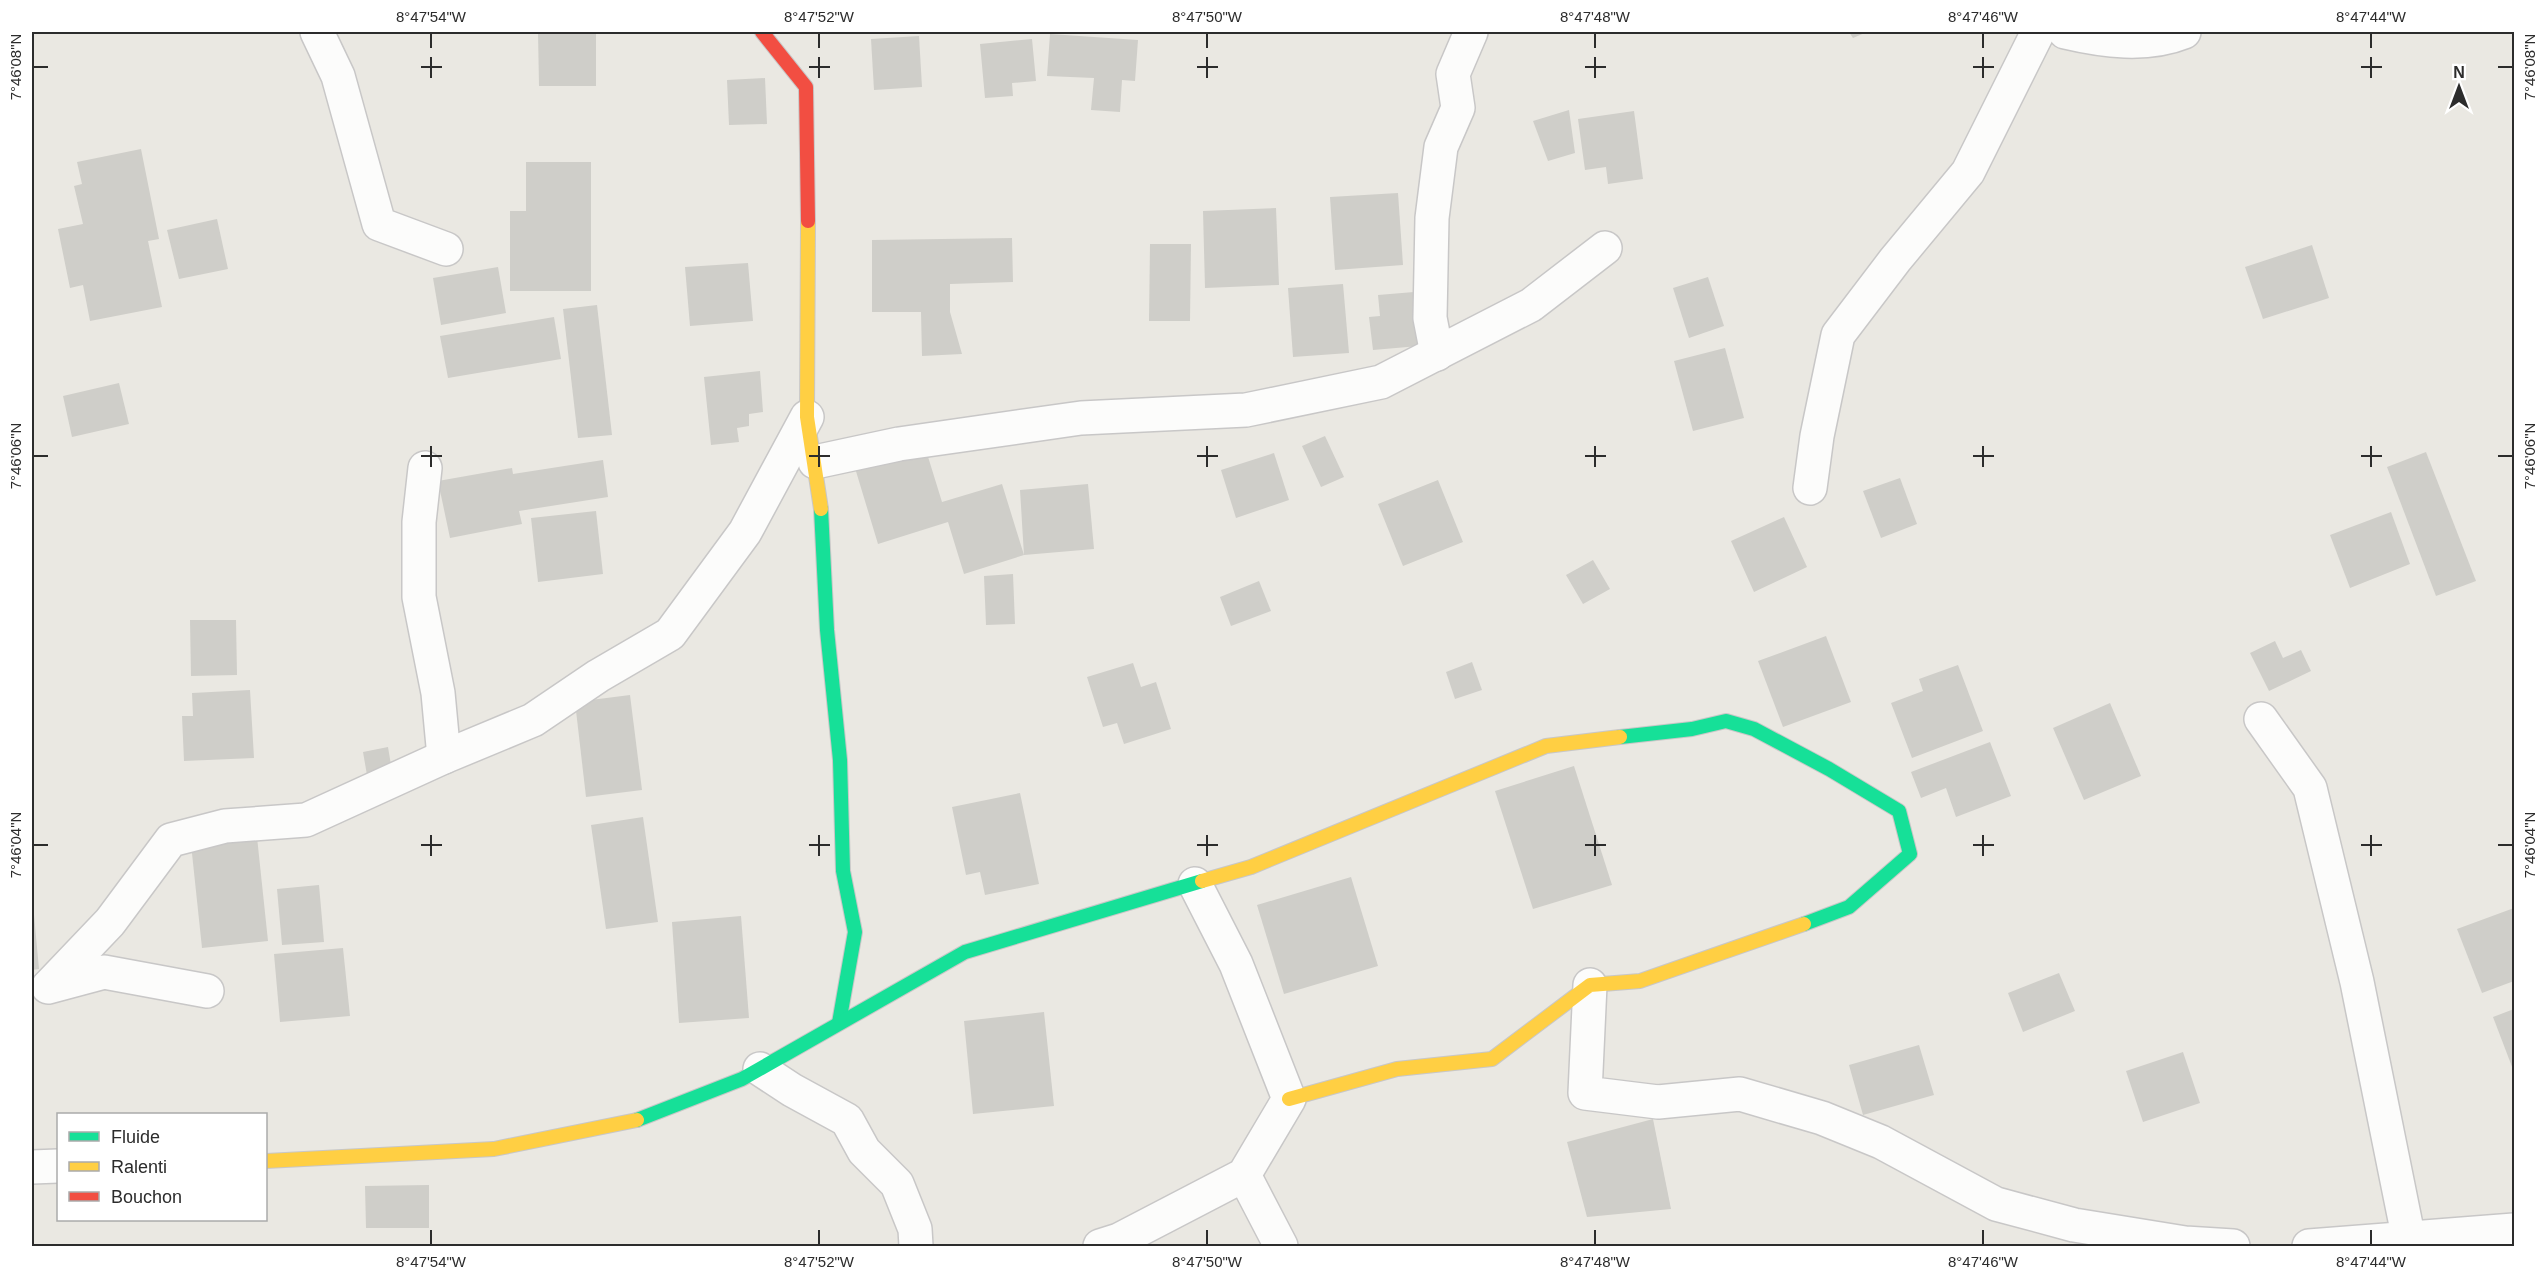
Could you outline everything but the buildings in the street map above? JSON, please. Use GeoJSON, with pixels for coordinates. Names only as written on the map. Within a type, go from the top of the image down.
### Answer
{"type":"FeatureCollection","features":[{"type":"Feature","properties":{"kind":"street"},"geometry":{"type":"LineString","coordinates":[[318,32],[338,76],[379,224],[446,249]]}},
{"type":"Feature","properties":{"kind":"street"},"geometry":{"type":"LineString","coordinates":[[762,32],[806,87],[809,272],[807,417],[821,503],[827,630],[840,760],[843,871],[855,932],[839,1023]]}},
{"type":"Feature","properties":{"kind":"street"},"geometry":{"type":"LineString","coordinates":[[1437,354],[1430,318],[1432,218],[1441,147],[1458,108],[1453,74],[1471,32]]}},
{"type":"Feature","properties":{"kind":"street"},"geometry":{"type":"LineString","coordinates":[[1810,488],[1817,436],[1838,335],[1968,172],[2038,32]]}},
{"type":"Feature","properties":{"kind":"street"},"geometry":{"type":"LineString","coordinates":[[2065,32],[2104,40],[2166,39],[2184,32]]}},
{"type":"Feature","properties":{"kind":"street"},"geometry":{"type":"LineString","coordinates":[[815,462],[899,444],[1081,418],[1246,410],[1381,382],[1531,305],[1605,248]]}},
{"type":"Feature","properties":{"kind":"street"},"geometry":{"type":"LineString","coordinates":[[40,989],[110,922],[171,840],[225,826],[306,820],[444,757],[533,720],[598,676],[670,634],[745,532],[807,417]]}},
{"type":"Feature","properties":{"kind":"street"},"geometry":{"type":"LineString","coordinates":[[425,468],[420,522],[420,597],[438,693],[444,757]]}},
{"type":"Feature","properties":{"kind":"street"},"geometry":{"type":"LineString","coordinates":[[2261,718],[2310,788],[2356,982],[2409,1240]]}},
{"type":"Feature","properties":{"kind":"street"},"geometry":{"type":"LineString","coordinates":[[267,1161],[494,1149],[633,1121],[741,1079],[965,952],[1251,867],[1546,746],[1692,729],[1726,721],[1754,729],[1829,769],[1899,811],[1910,854],[1849,907],[1754,943],[1640,981],[1590,985],[1492,1059],[1397,1069],[1289,1099],[1244,1175],[1119,1240],[1100,1246]]}},
{"type":"Feature","properties":{"kind":"street"},"geometry":{"type":"LineString","coordinates":[[1195,884],[1236,964],[1289,1099]]}},
{"type":"Feature","properties":{"kind":"street"},"geometry":{"type":"LineString","coordinates":[[40,989],[104,972],[207,991]]}},
{"type":"Feature","properties":{"kind":"street"},"geometry":{"type":"LineString","coordinates":[[1590,985],[1585,1093],[1658,1102],[1740,1094],[1822,1118],[1881,1142],[1996,1204],[2074,1225],[2185,1243],[2233,1246]]}},
{"type":"Feature","properties":{"kind":"street"},"geometry":{"type":"LineString","coordinates":[[760,1069],[792,1090],[847,1120],[864,1151],[897,1184],[915,1229],[916,1246]]}},
{"type":"Feature","properties":{"kind":"street"},"geometry":{"type":"LineString","coordinates":[[32,1167],[57,1166]]}},
{"type":"Feature","properties":{"kind":"street"},"geometry":{"type":"LineString","coordinates":[[1244,1175],[1281,1246]]}},
{"type":"Feature","properties":{"kind":"street"},"geometry":{"type":"LineString","coordinates":[[2309,1246],[2514,1230]]}},
{"type":"Feature","properties":{"kind":"traffic: fast"},"geometry":{"type":"LineString","coordinates":[[821,509],[827,630],[840,760],[843,871],[855,932],[839,1023]]}},
{"type":"Feature","properties":{"kind":"traffic: fast"},"geometry":{"type":"LineString","coordinates":[[1620,737],[1692,729],[1726,721],[1754,729],[1829,769],[1899,811],[1910,854],[1849,907],[1804,924]]}},
{"type":"Feature","properties":{"kind":"traffic: fast"},"geometry":{"type":"LineString","coordinates":[[637,1120],[742,1079],[965,952],[1202,881]]}},
{"type":"Feature","properties":{"kind":"traffic: slow"},"geometry":{"type":"LineString","coordinates":[[808,221],[807,417],[821,509]]}},
{"type":"Feature","properties":{"kind":"traffic: slow"},"geometry":{"type":"LineString","coordinates":[[1202,881],[1251,867],[1546,746],[1620,737]]}},
{"type":"Feature","properties":{"kind":"traffic: slow"},"geometry":{"type":"LineString","coordinates":[[1289,1099],[1397,1069],[1492,1059],[1590,985],[1640,981],[1804,924]]}},
{"type":"Feature","properties":{"kind":"traffic: slow"},"geometry":{"type":"LineString","coordinates":[[267,1161],[494,1149],[637,1120]]}},
{"type":"Feature","properties":{"kind":"traffic: jam"},"geometry":{"type":"LineString","coordinates":[[762,32],[806,87],[808,221]]}}]}
